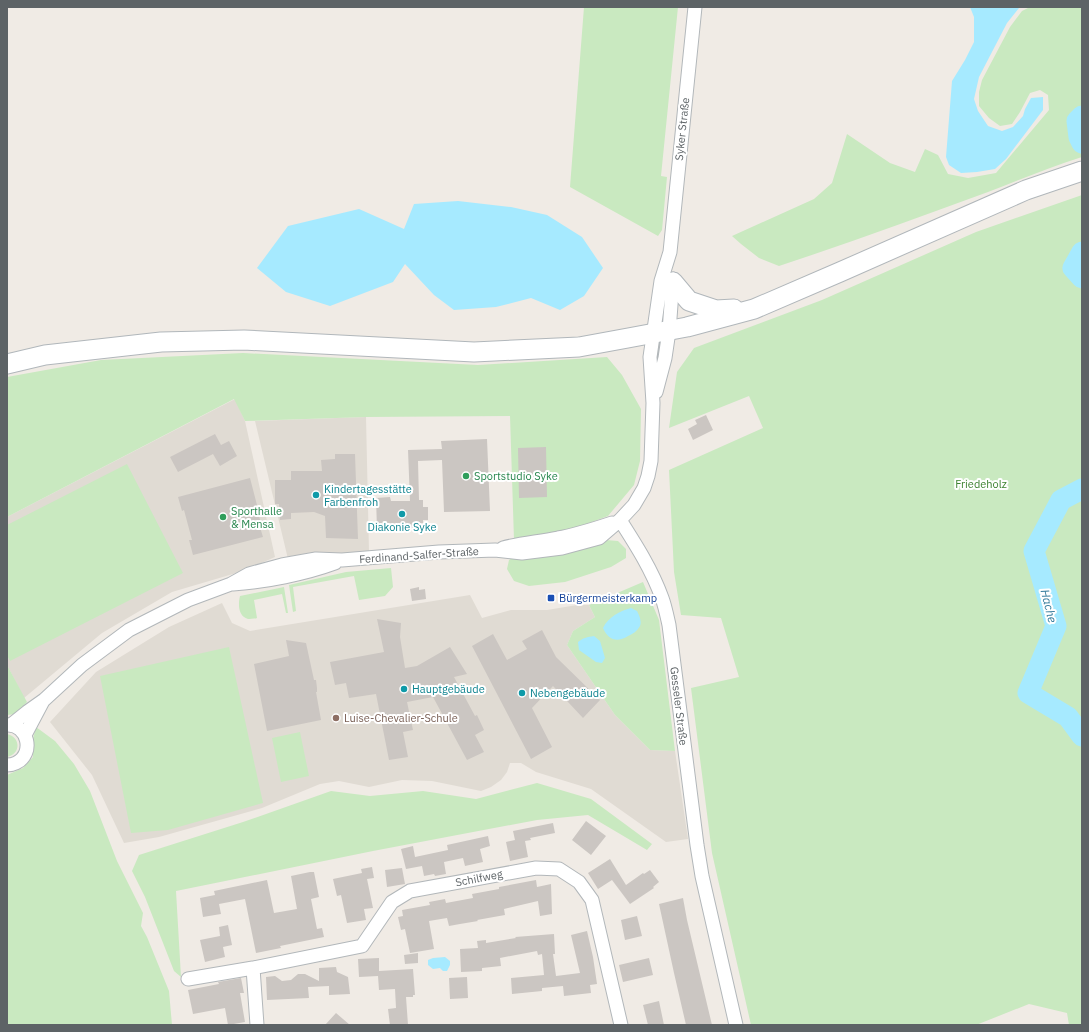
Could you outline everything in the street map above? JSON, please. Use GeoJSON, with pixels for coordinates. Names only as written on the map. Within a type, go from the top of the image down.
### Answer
{"type":"FeatureCollection","features":[{"type":"Feature","properties":{"kind":"main road"},"geometry":{"type":"LineString","coordinates":[[7,364],[45,356],[161,342],[244,340],[474,352],[579,347],[687,327],[754,309],[1026,190],[1076,173]]}},
{"type":"Feature","properties":{"kind":"main road"},"geometry":{"type":"LineString","coordinates":[[673,282],[689,300],[716,310],[754,309]]}},
{"type":"Feature","properties":{"kind":"street","name":"Syker Straße"},"geometry":{"type":"LineString","coordinates":[[661,332],[661,281],[670,252],[695,7]]}},
{"type":"Feature","properties":{"kind":"street","name":"Syker Straße"},"geometry":{"type":"LineString","coordinates":[[661,332],[673,282],[670,252]]}},
{"type":"Feature","properties":{"kind":"street"},"geometry":{"type":"LineString","coordinates":[[620,520],[634,506],[644,488],[648,476],[651,461],[653,402],[665,358],[661,332]]}},
{"type":"Feature","properties":{"kind":"street","name":"Ferdinand-Salfer-Straße"},"geometry":{"type":"LineString","coordinates":[[10,724],[44,700],[82,665],[130,630],[188,600],[231,584],[250,583],[318,569],[342,560],[439,552],[495,550],[522,553],[562,548],[599,538],[620,520]]}},
{"type":"Feature","properties":{"kind":"street","name":"Gesseler Straße"},"geometry":{"type":"LineString","coordinates":[[620,520],[641,552],[655,580],[663,599],[669,625],[702,876],[736,1025]]}},
{"type":"Feature","properties":{"kind":"street","name":"Ferdinand-Salfer-Straße"},"geometry":{"type":"LineString","coordinates":[[26,735],[44,700]]}},
{"type":"Feature","properties":{"kind":"street"},"geometry":{"type":"LineString","coordinates":[[7,765],[16,763],[24,757],[28,747],[26,735],[19,728],[10,724]]}},
{"type":"Feature","properties":{"kind":"street","name":"Schilfweg"},"geometry":{"type":"LineString","coordinates":[[188,979],[253,968],[362,946],[392,902],[410,891],[536,868],[559,869],[579,882],[592,900],[621,1025]]}},
{"type":"Feature","properties":{"kind":"street"},"geometry":{"type":"LineString","coordinates":[[253,968],[257,1025]]}},
{"type":"Feature","properties":{"kind":"shaded area"},"geometry":{"type":"Polygon","coordinates":[[[235,399],[245,421],[275,557],[243,571],[172,592],[102,633],[24,698],[7,665],[7,517],[235,399]]]}},
{"type":"Feature","properties":{"kind":"shaded area"},"geometry":{"type":"Polygon","coordinates":[[[366,417],[369,552],[288,559],[255,421],[366,417]]]}},
{"type":"Feature","properties":{"kind":"shaded area","name":"Luise-Chevalier-Schule"},"geometry":{"type":"Polygon","coordinates":[[[470,595],[482,618],[511,610],[547,610],[577,605],[589,605],[595,617],[573,631],[567,645],[615,715],[650,750],[675,751],[688,839],[666,842],[591,789],[536,772],[521,763],[510,763],[507,772],[501,780],[491,787],[481,791],[432,781],[402,780],[369,787],[339,781],[320,784],[262,808],[159,837],[124,843],[92,775],[50,722],[96,672],[169,627],[222,603],[232,623],[250,631],[470,595]]]}},
{"type":"Feature","properties":{"kind":"green space"},"geometry":{"type":"Polygon","coordinates":[[[584,7],[678,7],[661,176],[667,177],[662,230],[658,236],[570,187],[584,7]]]}},
{"type":"Feature","properties":{"kind":"green space"},"geometry":{"type":"Polygon","coordinates":[[[1030,7],[1082,7],[1082,157],[884,230],[779,266],[759,258],[732,236],[814,199],[832,183],[847,134],[890,163],[915,172],[925,149],[938,155],[948,174],[968,178],[996,173],[1049,110],[1048,95],[1040,90],[1030,93],[1012,124],[1000,126],[989,118],[979,106],[979,92],[982,80],[1010,27],[1022,11],[1030,7]]]}},
{"type":"Feature","properties":{"kind":"green space","name":"Friedeholz"},"geometry":{"type":"Polygon","coordinates":[[[1082,195],[1082,1025],[1069,1025],[1067,1013],[1029,1004],[976,1025],[751,1025],[712,853],[691,688],[739,677],[721,618],[681,615],[674,572],[669,470],[763,428],[749,396],[669,428],[677,372],[694,348],[822,300],[976,232],[1082,195]]]}},
{"type":"Feature","properties":{"kind":"green space"},"geometry":{"type":"Polygon","coordinates":[[[243,353],[478,365],[607,357],[622,375],[641,409],[640,461],[634,485],[608,516],[573,529],[514,540],[510,416],[366,417],[245,421],[234,399],[7,517],[7,377],[101,360],[243,353]]]}},
{"type":"Feature","properties":{"kind":"green space"},"geometry":{"type":"Polygon","coordinates":[[[127,464],[183,573],[10,661],[7,655],[7,525],[127,464]]]}},
{"type":"Feature","properties":{"kind":"green space"},"geometry":{"type":"Polygon","coordinates":[[[606,540],[618,541],[626,549],[626,558],[611,567],[565,582],[529,586],[514,581],[507,569],[509,560],[514,557],[606,540]]]}},
{"type":"Feature","properties":{"kind":"green space"},"geometry":{"type":"Polygon","coordinates":[[[391,568],[393,587],[385,596],[359,600],[354,576],[293,587],[296,611],[293,612],[289,585],[346,572],[391,568]]]}},
{"type":"Feature","properties":{"kind":"green space"},"geometry":{"type":"Polygon","coordinates":[[[643,582],[659,620],[675,751],[650,750],[615,715],[567,645],[573,631],[595,617],[589,605],[643,582]]]}},
{"type":"Feature","properties":{"kind":"green space"},"geometry":{"type":"Polygon","coordinates":[[[284,587],[288,613],[286,613],[282,594],[254,600],[257,618],[248,619],[242,615],[239,606],[240,596],[284,587]]]}},
{"type":"Feature","properties":{"kind":"green space"},"geometry":{"type":"Polygon","coordinates":[[[229,647],[263,803],[168,830],[131,833],[100,676],[229,647]]]}},
{"type":"Feature","properties":{"kind":"green space"},"geometry":{"type":"Polygon","coordinates":[[[7,665],[27,702],[16,714],[7,715],[7,665]]]}},
{"type":"Feature","properties":{"kind":"green space"},"geometry":{"type":"Polygon","coordinates":[[[36,727],[55,741],[74,764],[90,791],[117,861],[143,913],[141,926],[169,991],[172,1025],[7,1025],[7,775],[23,768],[33,757],[33,739],[36,727]]]}},
{"type":"Feature","properties":{"kind":"green space"},"geometry":{"type":"Polygon","coordinates":[[[300,732],[309,776],[281,782],[272,738],[300,732]]]}},
{"type":"Feature","properties":{"kind":"green space"},"geometry":{"type":"Polygon","coordinates":[[[7,734],[15,738],[18,746],[15,753],[7,757],[7,734]]]}},
{"type":"Feature","properties":{"kind":"green space"},"geometry":{"type":"Polygon","coordinates":[[[537,783],[591,799],[652,844],[647,850],[588,815],[537,820],[373,851],[176,891],[181,977],[174,971],[145,897],[132,871],[139,855],[243,822],[331,791],[370,796],[423,791],[476,799],[537,783]]]}},
{"type":"Feature","properties":{"kind":"water"},"geometry":{"type":"Polygon","coordinates":[[[970,7],[1022,7],[1019,8],[1007,23],[979,77],[974,99],[978,111],[988,126],[1002,131],[1013,127],[1023,116],[1031,98],[1043,97],[1043,110],[1006,159],[995,169],[961,173],[949,165],[946,157],[952,81],[974,42],[974,17],[970,7]]]}},
{"type":"Feature","properties":{"kind":"water"},"geometry":{"type":"Polygon","coordinates":[[[458,201],[511,207],[547,215],[582,237],[603,268],[584,296],[560,310],[531,298],[496,307],[454,310],[434,295],[405,264],[393,282],[330,306],[286,292],[257,268],[288,226],[359,209],[404,229],[414,204],[458,201]]]}},
{"type":"Feature","properties":{"kind":"water"},"geometry":{"type":"Polygon","coordinates":[[[631,608],[637,611],[639,616],[641,622],[639,628],[624,638],[617,640],[610,638],[603,628],[605,624],[615,615],[631,608]]]}},
{"type":"Feature","properties":{"kind":"water"},"geometry":{"type":"Polygon","coordinates":[[[594,636],[600,641],[605,658],[602,663],[596,662],[579,650],[578,642],[585,638],[594,636]]]}},
{"type":"Feature","properties":{"kind":"water"},"geometry":{"type":"Polygon","coordinates":[[[445,957],[450,961],[447,971],[443,971],[440,968],[433,969],[428,965],[428,960],[445,957]]]}},
{"type":"Feature","properties":{"kind":"building"},"geometry":{"type":"Polygon","coordinates":[[[706,415],[713,430],[693,440],[688,429],[697,424],[695,420],[706,415]]]}},
{"type":"Feature","properties":{"kind":"building"},"geometry":{"type":"Polygon","coordinates":[[[215,434],[221,445],[229,441],[237,456],[220,466],[213,454],[178,472],[170,457],[215,434]]]}},
{"type":"Feature","properties":{"kind":"building","name":"Sportstudio Syke"},"geometry":{"type":"Polygon","coordinates":[[[487,439],[490,511],[444,512],[442,460],[418,461],[419,500],[423,500],[423,507],[428,507],[428,520],[423,520],[423,528],[409,528],[409,524],[391,524],[391,528],[377,529],[376,498],[390,497],[391,501],[410,501],[408,450],[442,449],[441,441],[487,439]]]}},
{"type":"Feature","properties":{"kind":"building"},"geometry":{"type":"Polygon","coordinates":[[[546,447],[547,497],[519,498],[518,448],[546,447]]]}},
{"type":"Feature","properties":{"kind":"building","name":"Kindertagesstätte Farbenfroh"},"geometry":{"type":"Polygon","coordinates":[[[335,454],[355,454],[358,539],[326,538],[325,516],[314,512],[291,513],[291,519],[280,520],[279,504],[275,504],[275,480],[291,480],[291,471],[322,471],[321,460],[335,459],[335,454]]]}},
{"type":"Feature","properties":{"kind":"building","name":"Sporthalle & Mensa"},"geometry":{"type":"Polygon","coordinates":[[[250,478],[263,537],[193,555],[189,540],[192,540],[184,510],[182,511],[178,497],[250,478]]]}},
{"type":"Feature","properties":{"kind":"building"},"geometry":{"type":"Polygon","coordinates":[[[419,587],[419,590],[425,589],[426,599],[412,601],[410,589],[419,587]]]}},
{"type":"Feature","properties":{"kind":"building","name":"Hauptgebäude"},"geometry":{"type":"Polygon","coordinates":[[[377,619],[401,623],[400,637],[405,668],[417,666],[450,647],[467,674],[454,677],[475,716],[477,715],[484,730],[475,735],[484,752],[467,760],[433,697],[407,702],[413,730],[403,732],[408,757],[389,760],[376,694],[349,698],[346,683],[335,685],[330,662],[384,652],[377,619]]]}},
{"type":"Feature","properties":{"kind":"building","name":"Nebengebäude"},"geometry":{"type":"Polygon","coordinates":[[[542,630],[556,657],[600,700],[583,718],[553,686],[532,708],[552,747],[531,759],[472,646],[493,634],[507,660],[527,649],[522,641],[542,630]]]}},
{"type":"Feature","properties":{"kind":"building"},"geometry":{"type":"Polygon","coordinates":[[[286,640],[306,643],[314,680],[316,680],[316,692],[321,720],[267,731],[254,664],[289,656],[286,640]]]}},
{"type":"Feature","properties":{"kind":"building"},"geometry":{"type":"Polygon","coordinates":[[[586,821],[606,836],[591,855],[572,840],[586,821]]]}},
{"type":"Feature","properties":{"kind":"building"},"geometry":{"type":"Polygon","coordinates":[[[553,823],[555,833],[530,838],[531,840],[525,841],[528,857],[510,861],[506,842],[515,840],[513,831],[553,823]]]}},
{"type":"Feature","properties":{"kind":"building"},"geometry":{"type":"Polygon","coordinates":[[[488,836],[490,846],[480,849],[483,862],[465,866],[463,858],[444,862],[446,874],[435,876],[434,874],[424,876],[422,866],[406,869],[401,849],[413,846],[415,857],[448,850],[447,845],[488,836]]]}},
{"type":"Feature","properties":{"kind":"building"},"geometry":{"type":"Polygon","coordinates":[[[610,859],[626,885],[650,870],[659,882],[653,887],[654,888],[630,904],[612,880],[598,889],[588,873],[610,859]]]}},
{"type":"Feature","properties":{"kind":"building"},"geometry":{"type":"Polygon","coordinates":[[[372,867],[374,878],[367,879],[373,908],[364,909],[366,920],[347,923],[341,895],[337,896],[333,879],[362,873],[361,869],[372,867]]]}},
{"type":"Feature","properties":{"kind":"building"},"geometry":{"type":"Polygon","coordinates":[[[402,868],[405,884],[387,887],[385,870],[402,868]]]}},
{"type":"Feature","properties":{"kind":"building"},"geometry":{"type":"Polygon","coordinates":[[[314,872],[319,897],[311,899],[317,929],[322,928],[324,937],[280,946],[281,948],[256,953],[245,899],[219,904],[221,914],[203,917],[200,898],[215,895],[214,891],[267,880],[274,913],[297,909],[291,876],[314,872]]]}},
{"type":"Feature","properties":{"kind":"building"},"geometry":{"type":"Polygon","coordinates":[[[536,880],[537,887],[551,884],[552,914],[540,916],[538,901],[504,909],[505,915],[477,920],[478,921],[449,926],[447,918],[429,921],[434,949],[410,953],[405,929],[401,930],[398,917],[403,916],[402,910],[430,905],[429,902],[445,899],[446,903],[473,898],[472,894],[536,880]]]}},
{"type":"Feature","properties":{"kind":"building"},"geometry":{"type":"Polygon","coordinates":[[[683,898],[712,1025],[686,1025],[674,973],[659,904],[683,898]]]}},
{"type":"Feature","properties":{"kind":"building"},"geometry":{"type":"Polygon","coordinates":[[[637,916],[642,936],[625,940],[621,920],[637,916]]]}},
{"type":"Feature","properties":{"kind":"building"},"geometry":{"type":"Polygon","coordinates":[[[228,925],[232,945],[223,947],[225,957],[205,962],[200,940],[220,936],[219,927],[228,925]]]}},
{"type":"Feature","properties":{"kind":"building"},"geometry":{"type":"Polygon","coordinates":[[[587,931],[597,984],[590,985],[591,993],[564,996],[563,986],[542,988],[542,991],[512,994],[511,978],[544,975],[542,954],[538,955],[537,951],[500,958],[501,966],[482,968],[482,971],[461,972],[460,949],[478,948],[477,941],[486,940],[486,943],[516,938],[515,937],[554,934],[555,954],[553,954],[556,976],[580,973],[571,935],[587,931]]]}},
{"type":"Feature","properties":{"kind":"building"},"geometry":{"type":"Polygon","coordinates":[[[418,953],[418,963],[405,964],[404,955],[418,953]]]}},
{"type":"Feature","properties":{"kind":"building"},"geometry":{"type":"Polygon","coordinates":[[[379,958],[379,971],[413,969],[415,995],[413,995],[413,997],[406,997],[408,1025],[390,1025],[388,1009],[396,1008],[395,989],[379,990],[378,976],[359,977],[358,959],[379,958]]]}},
{"type":"Feature","properties":{"kind":"building"},"geometry":{"type":"Polygon","coordinates":[[[649,958],[653,975],[623,982],[619,965],[649,958]]]}},
{"type":"Feature","properties":{"kind":"building"},"geometry":{"type":"Polygon","coordinates":[[[336,967],[337,972],[348,977],[350,994],[329,995],[329,986],[308,987],[309,998],[267,1000],[266,977],[275,976],[282,981],[291,980],[298,974],[305,974],[319,981],[319,968],[336,967]]]}},
{"type":"Feature","properties":{"kind":"building"},"geometry":{"type":"Polygon","coordinates":[[[467,977],[468,998],[450,999],[449,978],[467,977]]]}},
{"type":"Feature","properties":{"kind":"building"},"geometry":{"type":"Polygon","coordinates":[[[241,978],[244,993],[240,993],[245,1022],[228,1025],[225,1008],[193,1014],[188,990],[241,978]]]}},
{"type":"Feature","properties":{"kind":"building"},"geometry":{"type":"Polygon","coordinates":[[[659,1001],[664,1025],[648,1025],[643,1005],[659,1001]]]}},
{"type":"Feature","properties":{"kind":"building"},"geometry":{"type":"Polygon","coordinates":[[[336,1013],[350,1025],[325,1025],[336,1013]]]}},
{"type":"Feature","properties":{"kind":"waterway","name":"Hache"},"geometry":{"type":"LineString","coordinates":[[1082,116],[1077,121],[1079,137],[1082,143]]}},
{"type":"Feature","properties":{"kind":"waterway","name":"Hache"},"geometry":{"type":"LineString","coordinates":[[1082,252],[1073,268],[1082,278]]}},
{"type":"Feature","properties":{"kind":"waterway","name":"Hache"},"geometry":{"type":"LineString","coordinates":[[1082,489],[1061,500],[1034,551],[1056,626],[1028,693],[1068,717],[1082,736]]}},
{"type":"Feature","properties":{"kind":"place","name":"Sportstudio Syke"},"geometry":{"type":"Point","coordinates":[466,476]}},
{"type":"Feature","properties":{"kind":"place","name":"Kindertagesstätte Farbenfroh"},"geometry":{"type":"Point","coordinates":[316,495]}},
{"type":"Feature","properties":{"kind":"place","name":"Diakonie Syke"},"geometry":{"type":"Point","coordinates":[402,514]}},
{"type":"Feature","properties":{"kind":"place","name":"Sporthalle & Mensa"},"geometry":{"type":"Point","coordinates":[223,517]}},
{"type":"Feature","properties":{"kind":"place","name":"Bürgermeisterkamp"},"geometry":{"type":"Point","coordinates":[551,598]}},
{"type":"Feature","properties":{"kind":"place","name":"Hauptgebäude"},"geometry":{"type":"Point","coordinates":[404,689]}},
{"type":"Feature","properties":{"kind":"place","name":"Nebengebäude"},"geometry":{"type":"Point","coordinates":[522,693]}},
{"type":"Feature","properties":{"kind":"place","name":"Luise-Chevalier-Schule"},"geometry":{"type":"Point","coordinates":[336,718]}}]}
